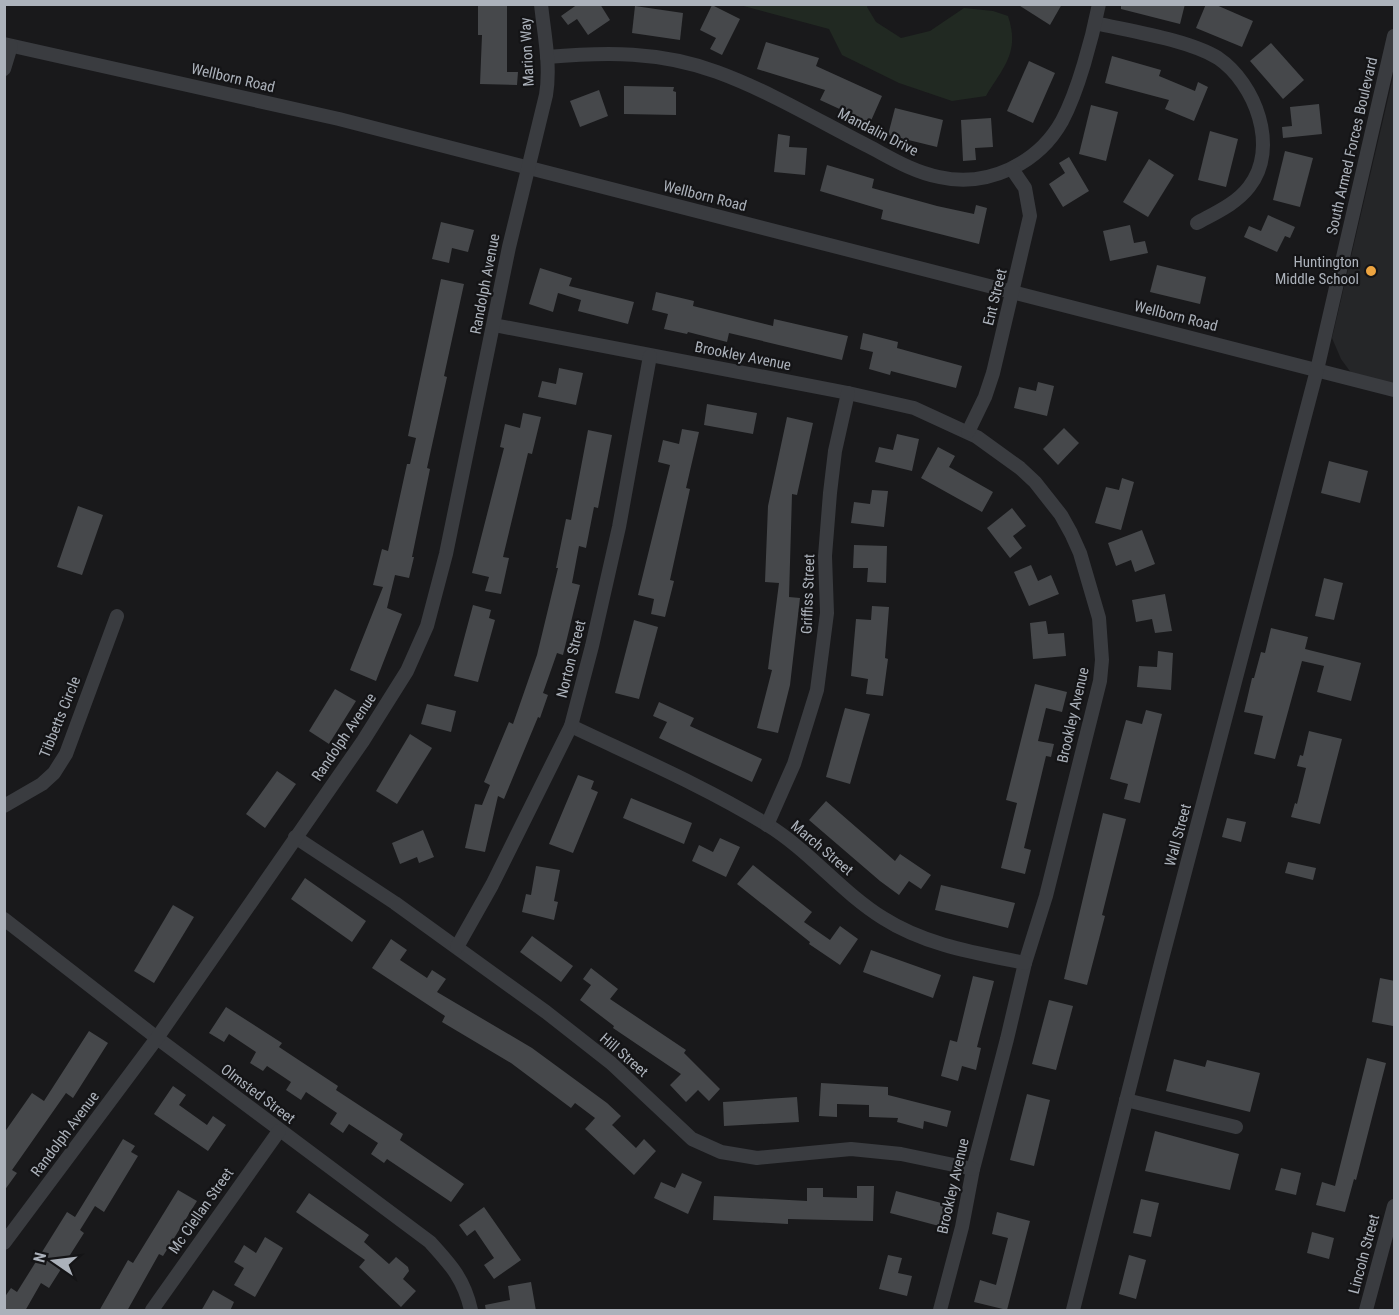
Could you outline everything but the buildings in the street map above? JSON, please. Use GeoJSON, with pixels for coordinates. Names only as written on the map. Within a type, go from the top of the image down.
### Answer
{"type":"FeatureCollection","features":[{"type":"Feature","properties":{"kind":"street","name":"Marion Way"},"geometry":{"type":"LineString","coordinates":[[527,167],[548,81],[541,4]]}},
{"type":"Feature","properties":{"kind":"street","name":"Mandalin Drive"},"geometry":{"type":"LineString","coordinates":[[547,57],[618,53],[690,64],[740,81],[916,170],[945,178],[974,179],[1012,169],[1039,151],[1062,120],[1078,79],[1100,4]]}},
{"type":"Feature","properties":{"kind":"street"},"geometry":{"type":"LineString","coordinates":[[1095,23],[1196,47],[1217,57],[1235,71],[1249,91],[1263,139],[1260,163],[1250,186],[1233,203],[1197,223]]}},
{"type":"Feature","properties":{"kind":"street","name":"South Armed Forces Boulevard"},"geometry":{"type":"LineString","coordinates":[[1317,369],[1395,36]]}},
{"type":"Feature","properties":{"kind":"street"},"geometry":{"type":"LineString","coordinates":[[4,69],[8,45]]}},
{"type":"Feature","properties":{"kind":"street","name":"Wellborn Road"},"geometry":{"type":"LineString","coordinates":[[8,45],[339,119],[1395,390]]}},
{"type":"Feature","properties":{"kind":"street","name":"Randolph Avenue"},"geometry":{"type":"LineString","coordinates":[[4,1243],[157,1038],[363,741],[407,671],[427,626],[446,554],[527,167]]}},
{"type":"Feature","properties":{"kind":"street","name":"Ent Street"},"geometry":{"type":"LineString","coordinates":[[968,432],[990,381],[1030,216],[1025,188],[1012,169]]}},
{"type":"Feature","properties":{"kind":"street","name":"Brookley Avenue"},"geometry":{"type":"LineString","coordinates":[[494,325],[848,393],[914,408],[968,432],[1020,468],[1042,490],[1061,515],[1080,553],[1094,598],[1102,639],[1100,681],[1046,897],[1024,963],[940,1311]]}},
{"type":"Feature","properties":{"kind":"street","name":"Norton Street"},"geometry":{"type":"LineString","coordinates":[[457,947],[492,885],[571,726],[619,526],[650,356]]}},
{"type":"Feature","properties":{"kind":"street","name":"Wall Street"},"geometry":{"type":"LineString","coordinates":[[1073,1311],[1317,369]]}},
{"type":"Feature","properties":{"kind":"street","name":"Griffiss Street"},"geometry":{"type":"LineString","coordinates":[[767,825],[794,764],[817,690],[827,613],[825,556],[830,493],[835,451],[848,393]]}},
{"type":"Feature","properties":{"kind":"street","name":"Tibbetts Circle"},"geometry":{"type":"LineString","coordinates":[[4,807],[42,784],[54,773],[66,754],[117,616]]}},
{"type":"Feature","properties":{"kind":"street","name":"March Street"},"geometry":{"type":"LineString","coordinates":[[571,726],[700,788],[767,825],[792,841],[859,901],[908,932],[943,945],[1024,963]]}},
{"type":"Feature","properties":{"kind":"street","name":"Hill Street"},"geometry":{"type":"LineString","coordinates":[[295,837],[395,903],[546,1012],[611,1064],[692,1139],[721,1152],[757,1158],[851,1149],[901,1154],[973,1169]]}},
{"type":"Feature","properties":{"kind":"street","name":"Olmsted Street"},"geometry":{"type":"LineString","coordinates":[[4,919],[279,1131],[430,1242],[454,1268],[464,1285],[471,1311]]}},
{"type":"Feature","properties":{"kind":"street"},"geometry":{"type":"LineString","coordinates":[[1126,1100],[1236,1127]]}},
{"type":"Feature","properties":{"kind":"street","name":"Mc Clellan Street"},"geometry":{"type":"LineString","coordinates":[[152,1311],[279,1131]]}},
{"type":"Feature","properties":{"kind":"street","name":"Lincoln Street"},"geometry":{"type":"LineString","coordinates":[[1366,1311],[1395,1206]]}},
{"type":"Feature","properties":{"kind":"shaded area"},"geometry":{"type":"Polygon","coordinates":[[[740,5],[868,5],[876,22],[901,38],[930,31],[964,8],[993,11],[1008,16],[1012,39],[1011,49],[1004,67],[986,96],[952,101],[899,83],[842,55],[829,29],[740,5]]]}},
{"type":"Feature","properties":{"kind":"shaded area","name":"Huntington Middle School"},"geometry":{"type":"Polygon","coordinates":[[[1394,73],[1394,384],[1352,374],[1341,359],[1332,338],[1394,73]]]}},
{"type":"Feature","properties":{"kind":"place","name":"Huntington Middle School"},"geometry":{"type":"Point","coordinates":[1371,271]}}]}
